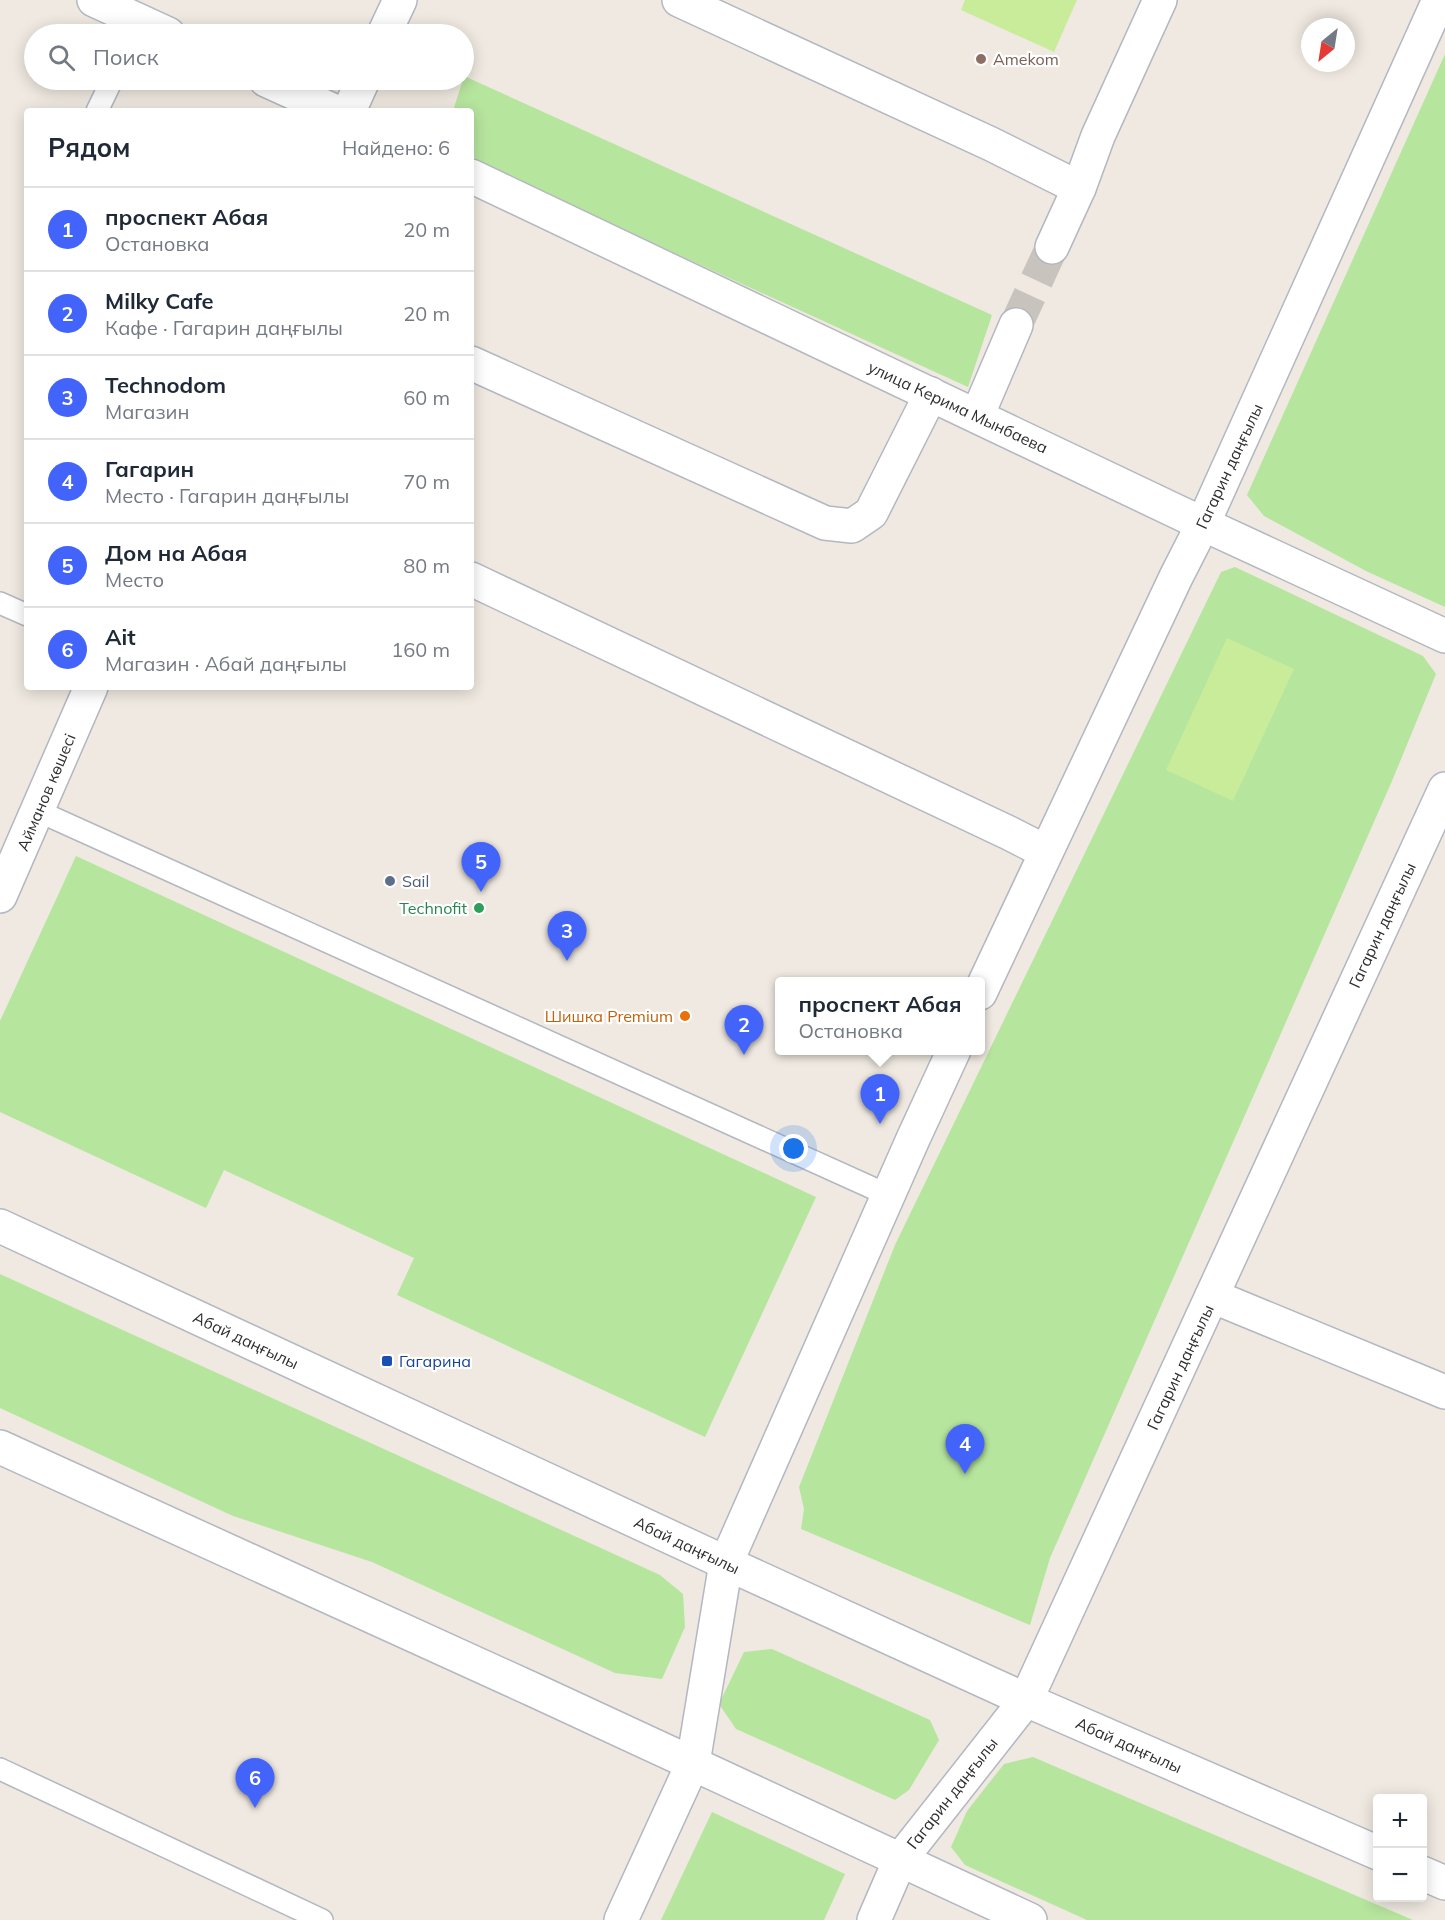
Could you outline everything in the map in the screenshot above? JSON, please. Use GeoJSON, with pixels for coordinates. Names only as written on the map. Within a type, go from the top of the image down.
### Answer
{"type":"FeatureCollection","features":[{"type":"Feature","properties":{"kind":"street"},"geometry":{"type":"LineString","coordinates":[[94,0],[129,24]]}},
{"type":"Feature","properties":{"kind":"street"},"geometry":{"type":"LineString","coordinates":[[389,24],[400,0]]}},
{"type":"Feature","properties":{"kind":"street"},"geometry":{"type":"LineString","coordinates":[[679,0],[991,144],[1079,188]]}},
{"type":"Feature","properties":{"kind":"street"},"geometry":{"type":"LineString","coordinates":[[1052,247],[1079,188],[1098,136],[1160,0]]}},
{"type":"Feature","properties":{"kind":"street","name":"Гагарин даңғылы"},"geometry":{"type":"LineString","coordinates":[[985,984],[1203,524],[1439,0]]}},
{"type":"Feature","properties":{"kind":"street"},"geometry":{"type":"LineString","coordinates":[[288,90],[327,108]]}},
{"type":"Feature","properties":{"kind":"street"},"geometry":{"type":"LineString","coordinates":[[350,108],[358,90]]}},
{"type":"Feature","properties":{"kind":"street","name":"улица Керима Мынбаева"},"geometry":{"type":"LineString","coordinates":[[474,177],[1203,524],[1445,636]]}},
{"type":"Feature","properties":{"kind":"street"},"geometry":{"type":"LineString","coordinates":[[977,416],[1016,325]]}},
{"type":"Feature","properties":{"kind":"street"},"geometry":{"type":"LineString","coordinates":[[474,364],[825,523],[852,526],[871,513],[931,394]]}},
{"type":"Feature","properties":{"kind":"street"},"geometry":{"type":"LineString","coordinates":[[474,580],[1046,852]]}},
{"type":"Feature","properties":{"kind":"street","name":"Айманов көшесі"},"geometry":{"type":"LineString","coordinates":[[0,896],[90,690]]}},
{"type":"Feature","properties":{"kind":"street","name":"Гагарин даңғылы"},"geometry":{"type":"LineString","coordinates":[[874,1920],[900,1860],[1026,1700],[1445,789]]}},
{"type":"Feature","properties":{"kind":"street"},"geometry":{"type":"LineString","coordinates":[[621,1920],[693,1763],[726,1563],[952,1055]]}},
{"type":"Feature","properties":{"kind":"street","name":"Абай даңғылы"},"geometry":{"type":"LineString","coordinates":[[0,1226],[1026,1700],[1373,1851]]}},
{"type":"Feature","properties":{"kind":"street"},"geometry":{"type":"LineString","coordinates":[[1212,1296],[1445,1392]]}},
{"type":"Feature","properties":{"kind":"street"},"geometry":{"type":"LineString","coordinates":[[0,1447],[693,1763],[1030,1920]]}},
{"type":"Feature","properties":{"kind":"street"},"geometry":{"type":"LineString","coordinates":[[1427,1875],[1445,1883]]}},
{"type":"Feature","properties":{"kind":"lane"},"geometry":{"type":"LineString","coordinates":[[99,108],[107,90]]}},
{"type":"Feature","properties":{"kind":"lane"},"geometry":{"type":"LineString","coordinates":[[0,603],[24,614]]}},
{"type":"Feature","properties":{"kind":"lane"},"geometry":{"type":"LineString","coordinates":[[38,811],[888,1195]]}},
{"type":"Feature","properties":{"kind":"lane"},"geometry":{"type":"LineString","coordinates":[[0,1769],[322,1920]]}},
{"type":"Feature","properties":{"kind":"green space"},"geometry":{"type":"Polygon","coordinates":[[[965,0],[1077,0],[1054,52],[961,10],[965,0]]]}},
{"type":"Feature","properties":{"kind":"green space"},"geometry":{"type":"Polygon","coordinates":[[[1445,54],[1445,607],[1366,571],[1264,516],[1247,495],[1445,54]]]}},
{"type":"Feature","properties":{"kind":"green space"},"geometry":{"type":"Polygon","coordinates":[[[474,81],[992,315],[968,387],[477,163],[474,156],[474,108],[454,108],[460,90],[474,90],[474,81]]]}},
{"type":"Feature","properties":{"kind":"green space"},"geometry":{"type":"Polygon","coordinates":[[[1235,567],[1423,656],[1436,674],[1392,781],[1050,1558],[1030,1625],[801,1529],[804,1509],[799,1487],[895,1245],[1221,572],[1235,567]]]}},
{"type":"Feature","properties":{"kind":"green space"},"geometry":{"type":"Polygon","coordinates":[[[1227,638],[1294,669],[1233,801],[1166,770],[1227,638]]]}},
{"type":"Feature","properties":{"kind":"green space"},"geometry":{"type":"Polygon","coordinates":[[[76,856],[816,1197],[705,1437],[397,1295],[414,1258],[224,1170],[206,1208],[0,1112],[0,1021],[76,856]]]}},
{"type":"Feature","properties":{"kind":"green space"},"geometry":{"type":"Polygon","coordinates":[[[0,1274],[660,1575],[683,1594],[685,1627],[662,1679],[615,1673],[372,1562],[233,1516],[0,1408],[0,1274]]]}},
{"type":"Feature","properties":{"kind":"green space"},"geometry":{"type":"Polygon","coordinates":[[[772,1649],[930,1720],[939,1740],[909,1790],[895,1800],[736,1729],[719,1704],[744,1652],[772,1649]]]}},
{"type":"Feature","properties":{"kind":"green space"},"geometry":{"type":"Polygon","coordinates":[[[1033,1757],[1413,1920],[1087,1920],[965,1865],[951,1847],[967,1811],[1004,1764],[1033,1757]]]}},
{"type":"Feature","properties":{"kind":"green space"},"geometry":{"type":"Polygon","coordinates":[[[712,1812],[845,1874],[824,1920],[661,1920],[712,1812]]]}},
{"type":"Feature","properties":{"kind":"tunnel"},"geometry":{"type":"LineString","coordinates":[[1016,325],[1052,247]]}},
{"type":"Feature","properties":{"kind":"place","name":"Amekom"},"geometry":{"type":"Point","coordinates":[981,59]}},
{"type":"Feature","properties":{"kind":"place","name":"Sail"},"geometry":{"type":"Point","coordinates":[390,881]}},
{"type":"Feature","properties":{"kind":"place","name":"Дом на Абая"},"geometry":{"type":"Point","coordinates":[481,892]}},
{"type":"Feature","properties":{"kind":"place","name":"Technofit"},"geometry":{"type":"Point","coordinates":[479,908]}},
{"type":"Feature","properties":{"kind":"place","name":"Technodom"},"geometry":{"type":"Point","coordinates":[567,961]}},
{"type":"Feature","properties":{"kind":"place","name":"Шишка Premium"},"geometry":{"type":"Point","coordinates":[685,1016]}},
{"type":"Feature","properties":{"kind":"place","name":"Milky Cafe"},"geometry":{"type":"Point","coordinates":[744,1055]}},
{"type":"Feature","properties":{"kind":"place","name":"проспект Абая"},"geometry":{"type":"Point","coordinates":[880,1124]}},
{"type":"Feature","properties":{"kind":"place","name":"Гагарина"},"geometry":{"type":"Point","coordinates":[387,1361]}},
{"type":"Feature","properties":{"kind":"place","name":"Гагарин"},"geometry":{"type":"Point","coordinates":[965,1474]}},
{"type":"Feature","properties":{"kind":"place","name":"Ait"},"geometry":{"type":"Point","coordinates":[255,1808]}}]}
